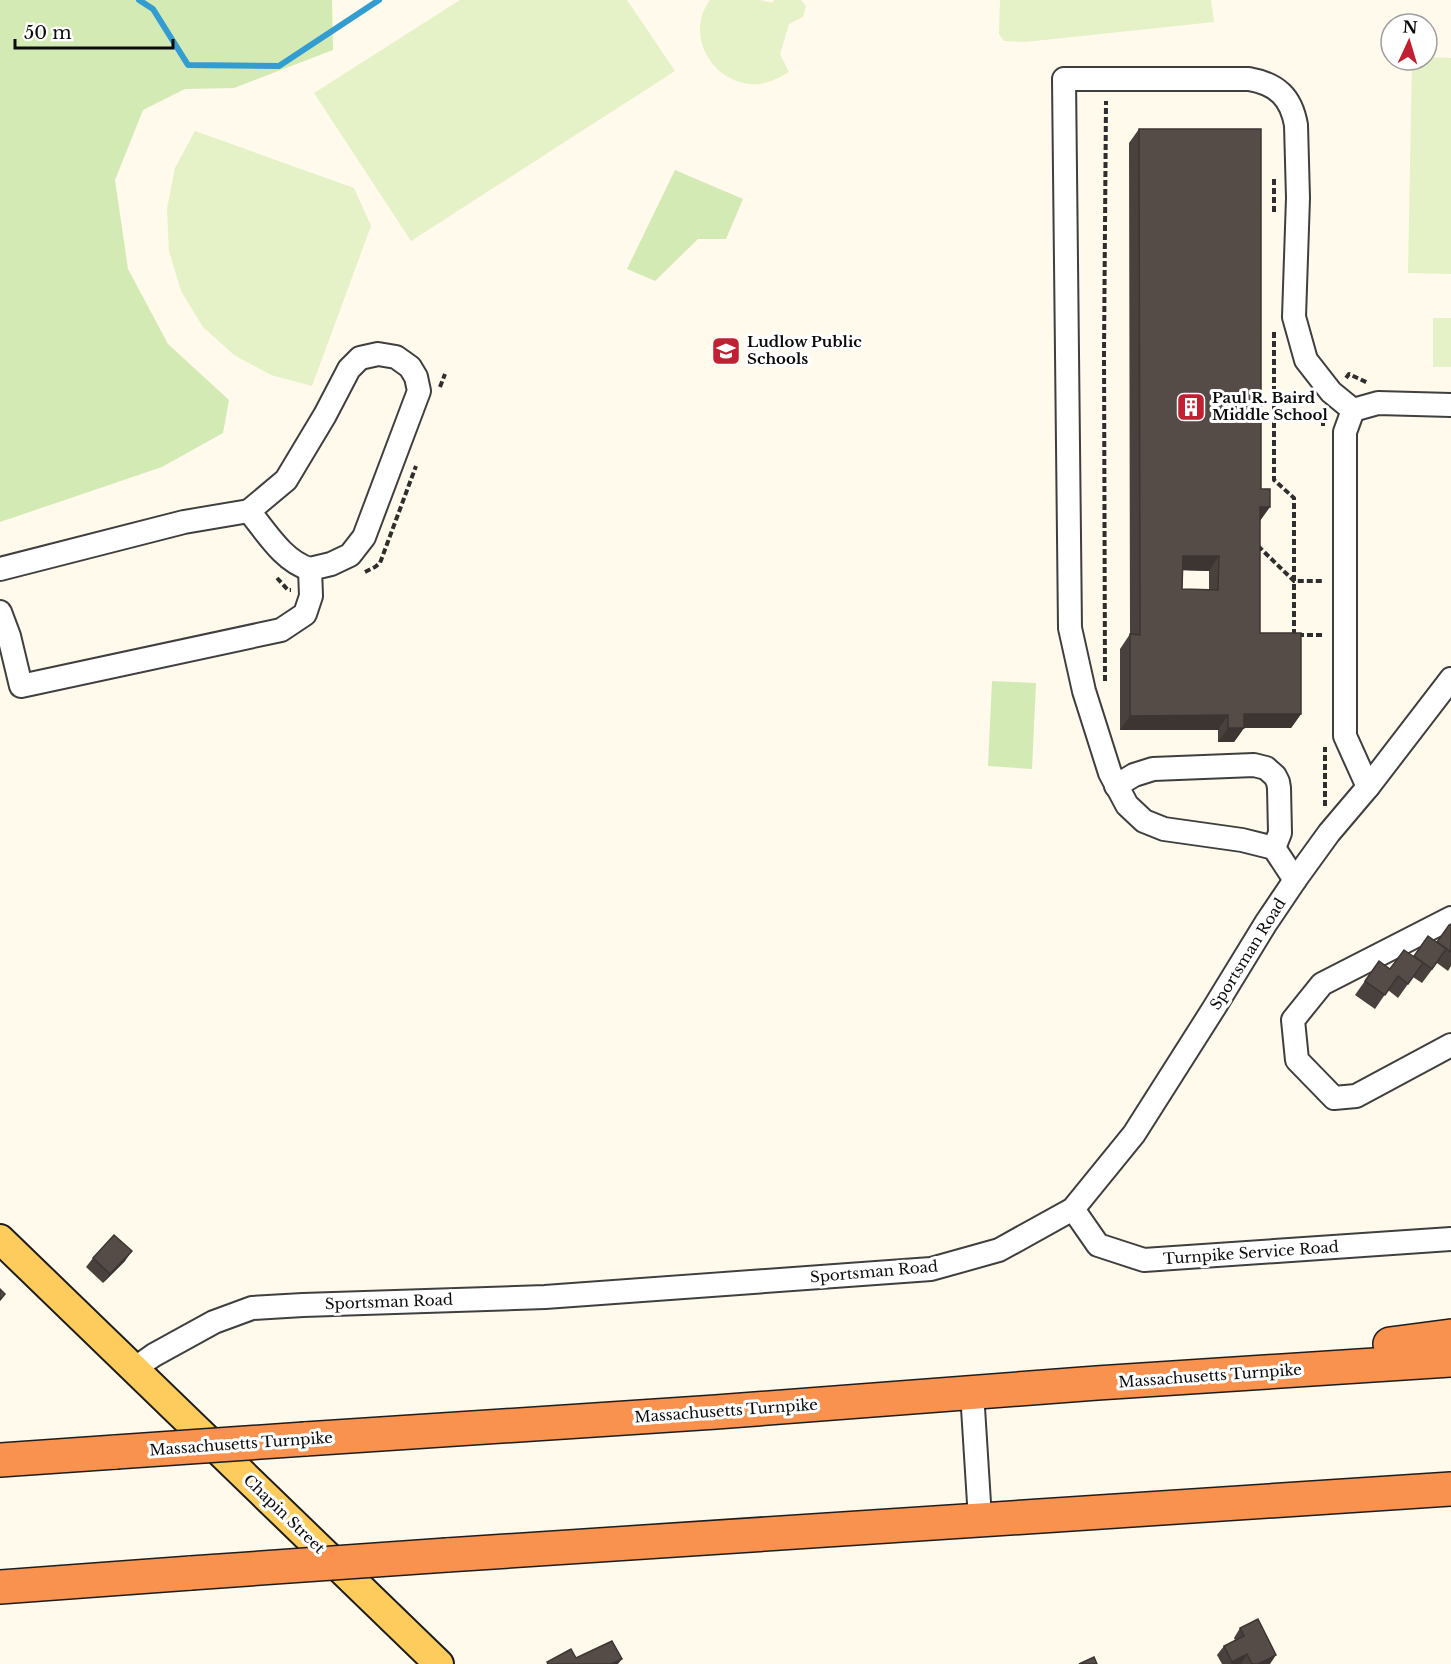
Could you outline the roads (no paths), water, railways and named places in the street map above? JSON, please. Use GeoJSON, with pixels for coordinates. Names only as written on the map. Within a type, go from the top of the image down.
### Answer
{"type":"FeatureCollection","features":[{"type":"Feature","properties":{"kind":"highway"},"geometry":{"type":"LineString","coordinates":[[1097,1383],[1288,1355],[1451,1336]]}},
{"type":"Feature","properties":{"kind":"highway","name":"Massachusetts Turnpike"},"geometry":{"type":"LineString","coordinates":[[0,1460],[1451,1360]]}},
{"type":"Feature","properties":{"kind":"highway"},"geometry":{"type":"LineString","coordinates":[[0,1587],[980,1519],[1451,1489]]}},
{"type":"Feature","properties":{"kind":"main road","name":"Chapin Street"},"geometry":{"type":"LineString","coordinates":[[0,1239],[439,1664]]}},
{"type":"Feature","properties":{"kind":"street"},"geometry":{"type":"LineString","coordinates":[[1295,880],[1274,848],[1242,840],[1164,829],[1144,821],[1126,805],[1110,772],[1084,691],[1070,628],[1064,79],[1249,79],[1261,81],[1281,93],[1292,108],[1296,125],[1298,198],[1294,316],[1306,360],[1331,392],[1353,410]]}},
{"type":"Feature","properties":{"kind":"street"},"geometry":{"type":"LineString","coordinates":[[0,569],[184,522],[249,511],[286,480],[325,415],[349,369],[360,358],[378,354],[396,357],[410,367],[416,377],[419,391],[364,537],[350,555],[332,564],[310,569],[299,566],[283,552],[249,511]]}},
{"type":"Feature","properties":{"kind":"street"},"geometry":{"type":"LineString","coordinates":[[1353,410],[1378,403],[1451,405]]}},
{"type":"Feature","properties":{"kind":"street"},"geometry":{"type":"LineString","coordinates":[[1353,410],[1345,432],[1345,736],[1368,788]]}},
{"type":"Feature","properties":{"kind":"street"},"geometry":{"type":"LineString","coordinates":[[0,612],[9,636],[21,686],[281,630],[305,614],[311,596],[310,569]]}},
{"type":"Feature","properties":{"kind":"street","name":"Sportsman Road"},"geometry":{"type":"LineString","coordinates":[[134,1369],[154,1355],[214,1322],[252,1308],[545,1297],[931,1269],[999,1250],[1073,1209],[1134,1134],[1266,922],[1295,880],[1329,833],[1368,788],[1451,679]]}},
{"type":"Feature","properties":{"kind":"street"},"geometry":{"type":"LineString","coordinates":[[1116,786],[1134,775],[1153,769],[1254,765],[1266,768],[1275,776],[1279,788],[1280,832],[1274,848]]}},
{"type":"Feature","properties":{"kind":"street"},"geometry":{"type":"LineString","coordinates":[[1451,918],[1322,984],[1293,1020],[1297,1060],[1334,1098],[1356,1096],[1451,1045]]}},
{"type":"Feature","properties":{"kind":"street","name":"Turnpike Service Road"},"geometry":{"type":"LineString","coordinates":[[1073,1209],[1098,1245],[1144,1260],[1451,1239]]}},
{"type":"Feature","properties":{"kind":"street"},"geometry":{"type":"LineString","coordinates":[[972,1392],[980,1519]]}},
{"type":"Feature","properties":{"kind":"waterway"},"geometry":{"type":"LineString","coordinates":[[139,0],[153,9],[188,65],[279,66],[379,0]]}},
{"type":"Feature","properties":{"kind":"place","name":"Ludlow Public Schools"},"geometry":{"type":"Point","coordinates":[726,351]}},
{"type":"Feature","properties":{"kind":"place","name":"Paul R. Baird Middle School"},"geometry":{"type":"Point","coordinates":[1191,407]}}]}
